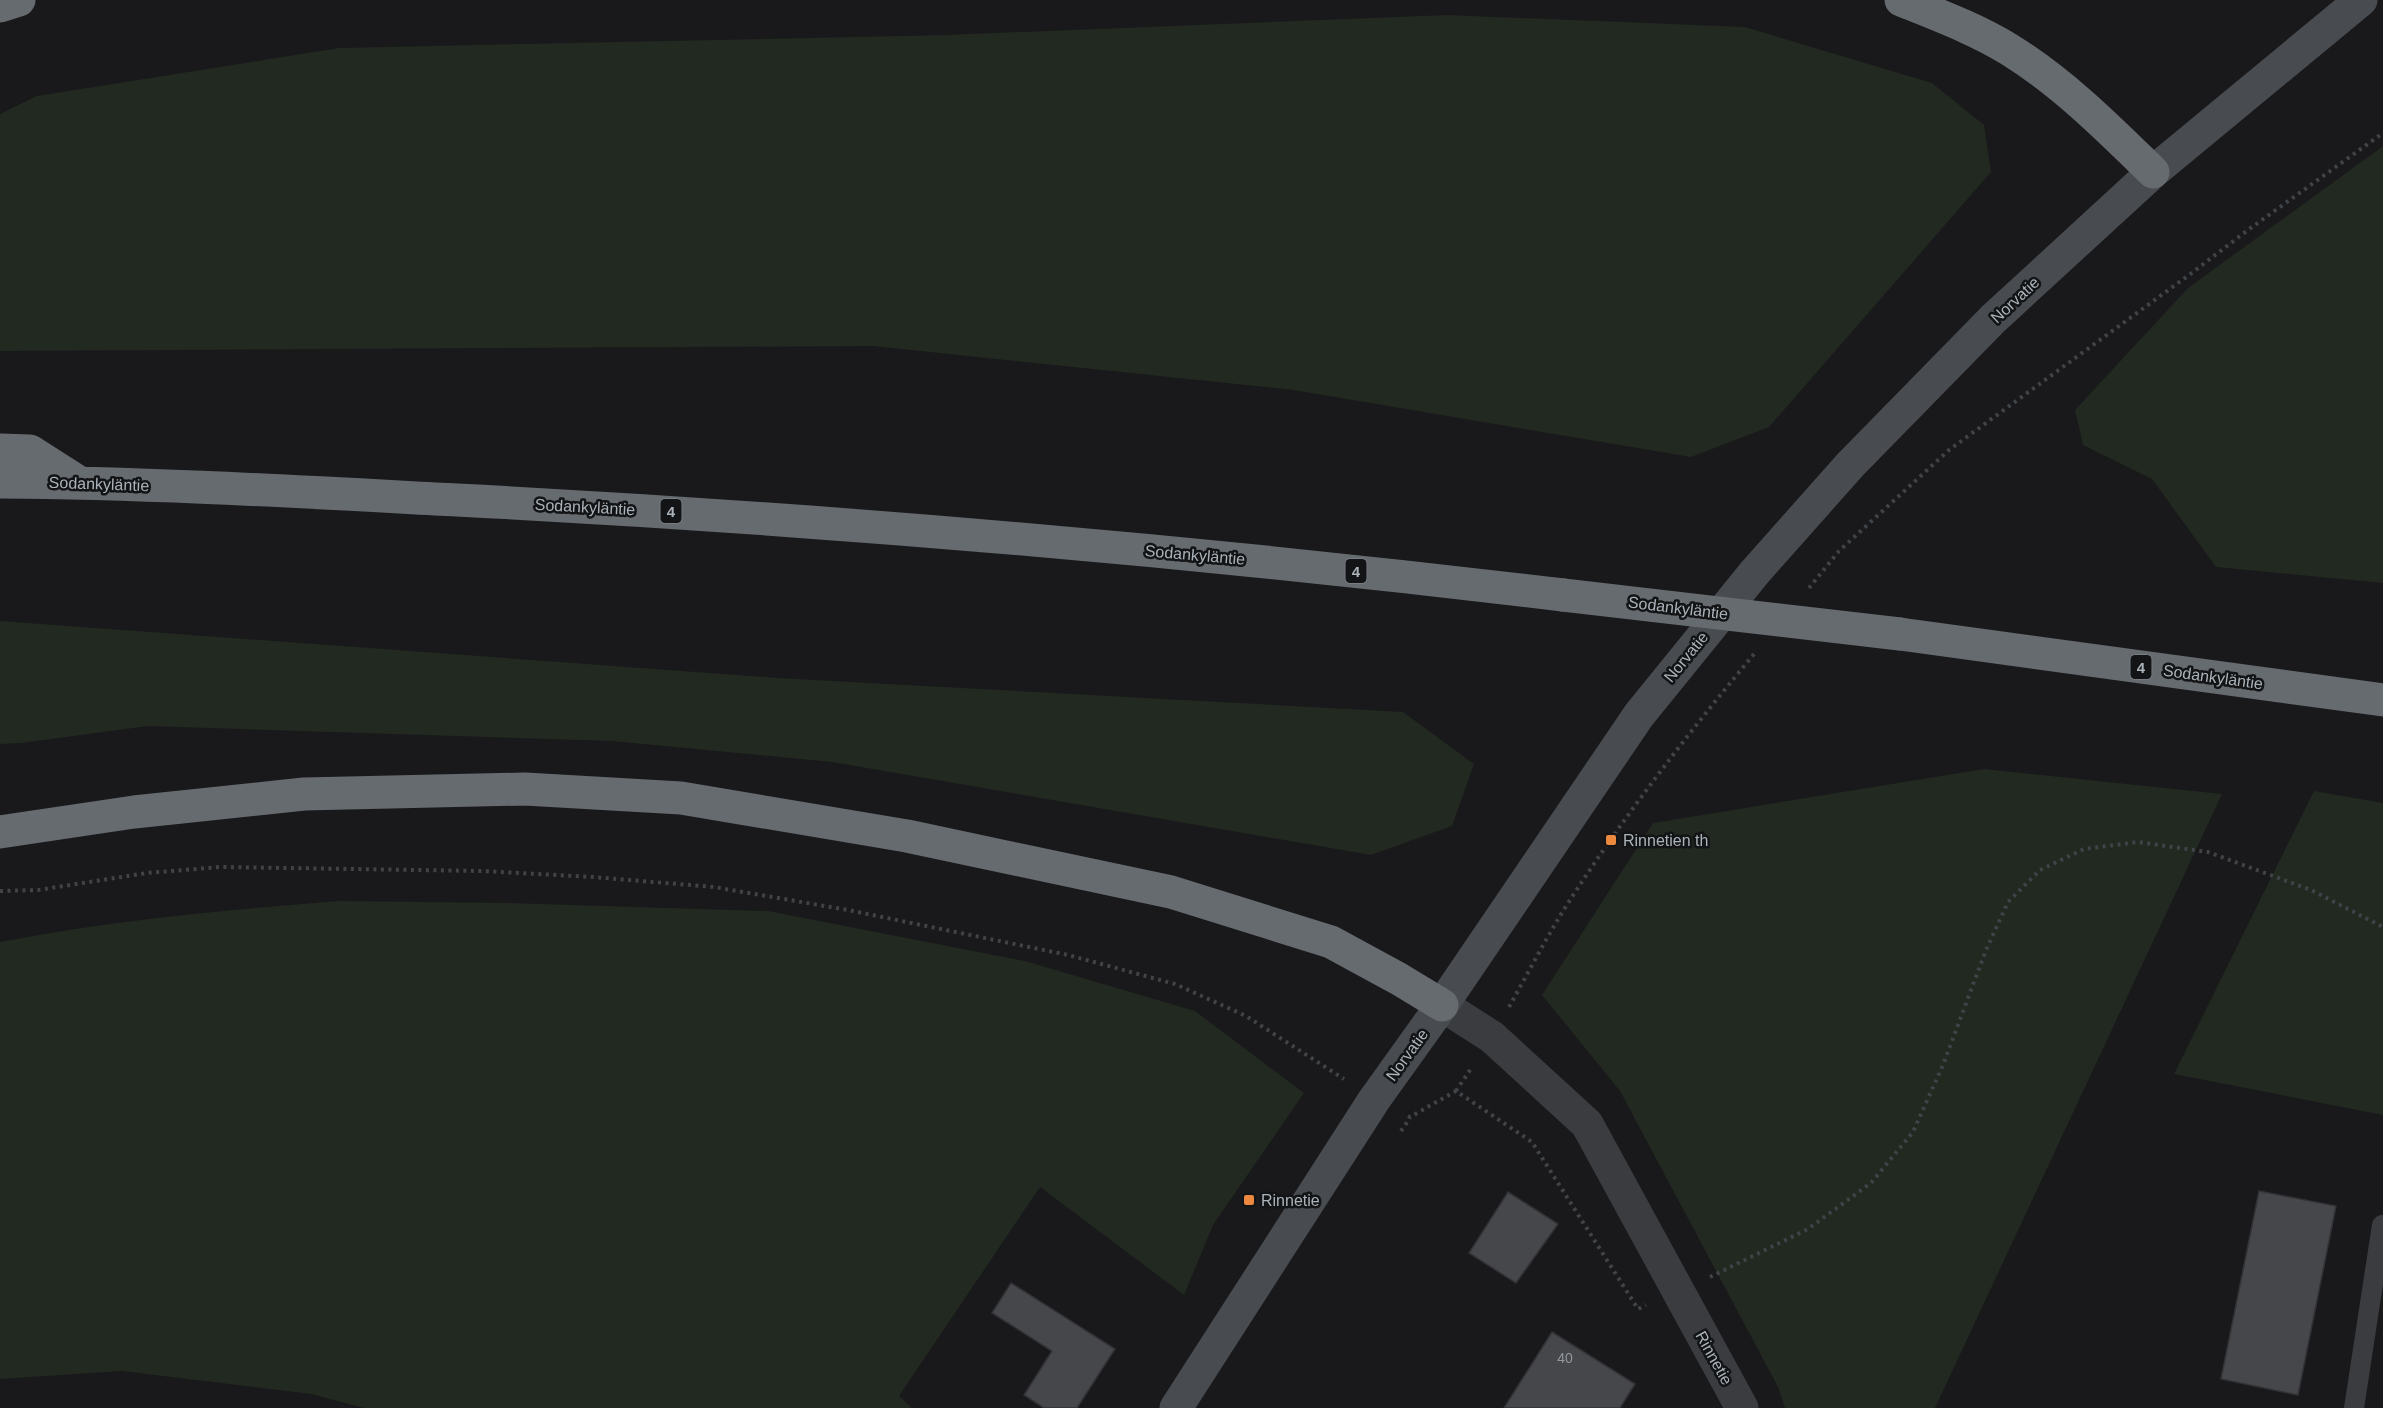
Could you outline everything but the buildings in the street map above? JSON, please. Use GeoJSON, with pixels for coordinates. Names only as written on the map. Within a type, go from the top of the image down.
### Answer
{"type":"FeatureCollection","features":[{"type":"Feature","properties":{"kind":"highway"},"geometry":{"type":"LineString","coordinates":[[0,6],[19,0]]}},
{"type":"Feature","properties":{"kind":"highway"},"geometry":{"type":"LineString","coordinates":[[1901,0],[1961,24],[2008,49],[2050,77],[2112,132],[2152,172]]}},
{"type":"Feature","properties":{"kind":"highway"},"geometry":{"type":"LineString","coordinates":[[0,450],[30,451],[80,483]]}},
{"type":"Feature","properties":{"kind":"highway","name":"Sodankyläntie"},"geometry":{"type":"LineString","coordinates":[[0,482],[80,483],[673,511],[1177,553],[1900,634],[2383,700]]}},
{"type":"Feature","properties":{"kind":"highway"},"geometry":{"type":"LineString","coordinates":[[0,832],[134,812],[303,794],[525,789],[681,798],[907,836],[1171,892],[1331,942],[1400,979],[1442,1005]]}},
{"type":"Feature","properties":{"kind":"main road","name":"Norvatie"},"geometry":{"type":"LineString","coordinates":[[1176,1408],[1374,1100],[1442,1005],[1639,715],[1755,572],[1850,465],[1985,327],[2152,172],[2361,0]]}},
{"type":"Feature","properties":{"kind":"street","name":"Rinnetie"},"geometry":{"type":"LineString","coordinates":[[1442,1005],[1492,1037],[1587,1124],[1677,1293],[1742,1408]]}},
{"type":"Feature","properties":{"kind":"lane"},"geometry":{"type":"LineString","coordinates":[[2354,1408],[2382,1225]]}},
{"type":"Feature","properties":{"kind":"path"},"geometry":{"type":"LineString","coordinates":[[1803,595],[1839,550],[1949,450],[2383,133]]}},
{"type":"Feature","properties":{"kind":"path"},"geometry":{"type":"LineString","coordinates":[[0,891],[38,890],[147,873],[220,867],[482,871],[714,887],[848,910],[1068,955],[1175,984],[1246,1016],[1374,1100],[1410,1118],[1456,1091],[1492,1037],[1563,912],[1611,840],[1651,784],[1758,649]]}},
{"type":"Feature","properties":{"kind":"path"},"geometry":{"type":"LineString","coordinates":[[1456,1091],[1532,1142],[1638,1309],[1677,1293],[1808,1229],[1871,1183],[1913,1132],[1943,1065],[1986,950],[2008,902],[2040,870],[2084,849],[2138,842],[2208,852],[2311,890],[2383,927]]}},
{"type":"Feature","properties":{"kind":"shaded area"},"geometry":{"type":"Polygon","coordinates":[[[1447,15],[1745,27],[1932,83],[1984,125],[1991,172],[1769,427],[1691,457],[1293,390],[873,346],[0,351],[0,114],[37,96],[339,48],[945,35],[1447,15]]]}},
{"type":"Feature","properties":{"kind":"shaded area"},"geometry":{"type":"Polygon","coordinates":[[[2383,146],[2383,583],[2216,567],[2152,479],[2083,445],[2075,410],[2188,288],[2383,146]]]}},
{"type":"Feature","properties":{"kind":"shaded area"},"geometry":{"type":"Polygon","coordinates":[[[0,621],[778,678],[1403,712],[1474,764],[1452,826],[1371,855],[832,762],[612,741],[148,726],[0,744],[0,621]]]}},
{"type":"Feature","properties":{"kind":"shaded area"},"geometry":{"type":"Polygon","coordinates":[[[1984,769],[2222,794],[1935,1408],[1785,1408],[1778,1387],[1620,1091],[1542,995],[1653,823],[1984,769]]]}},
{"type":"Feature","properties":{"kind":"shaded area"},"geometry":{"type":"Polygon","coordinates":[[[2314,791],[2383,803],[2383,1115],[2174,1074],[2314,791]]]}},
{"type":"Feature","properties":{"kind":"shaded area"},"geometry":{"type":"Polygon","coordinates":[[[339,901],[508,903],[768,911],[1025,961],[1195,1011],[1304,1093],[1213,1225],[1184,1295],[1040,1187],[899,1396],[912,1408],[364,1408],[311,1394],[122,1371],[0,1379],[0,942],[126,922],[339,901]]]}},
{"type":"Feature","properties":{"kind":"place","name":"Rinnetien th"},"geometry":{"type":"Point","coordinates":[1611,840]}},
{"type":"Feature","properties":{"kind":"place","name":"Rinnetie"},"geometry":{"type":"Point","coordinates":[1249,1200]}}]}
